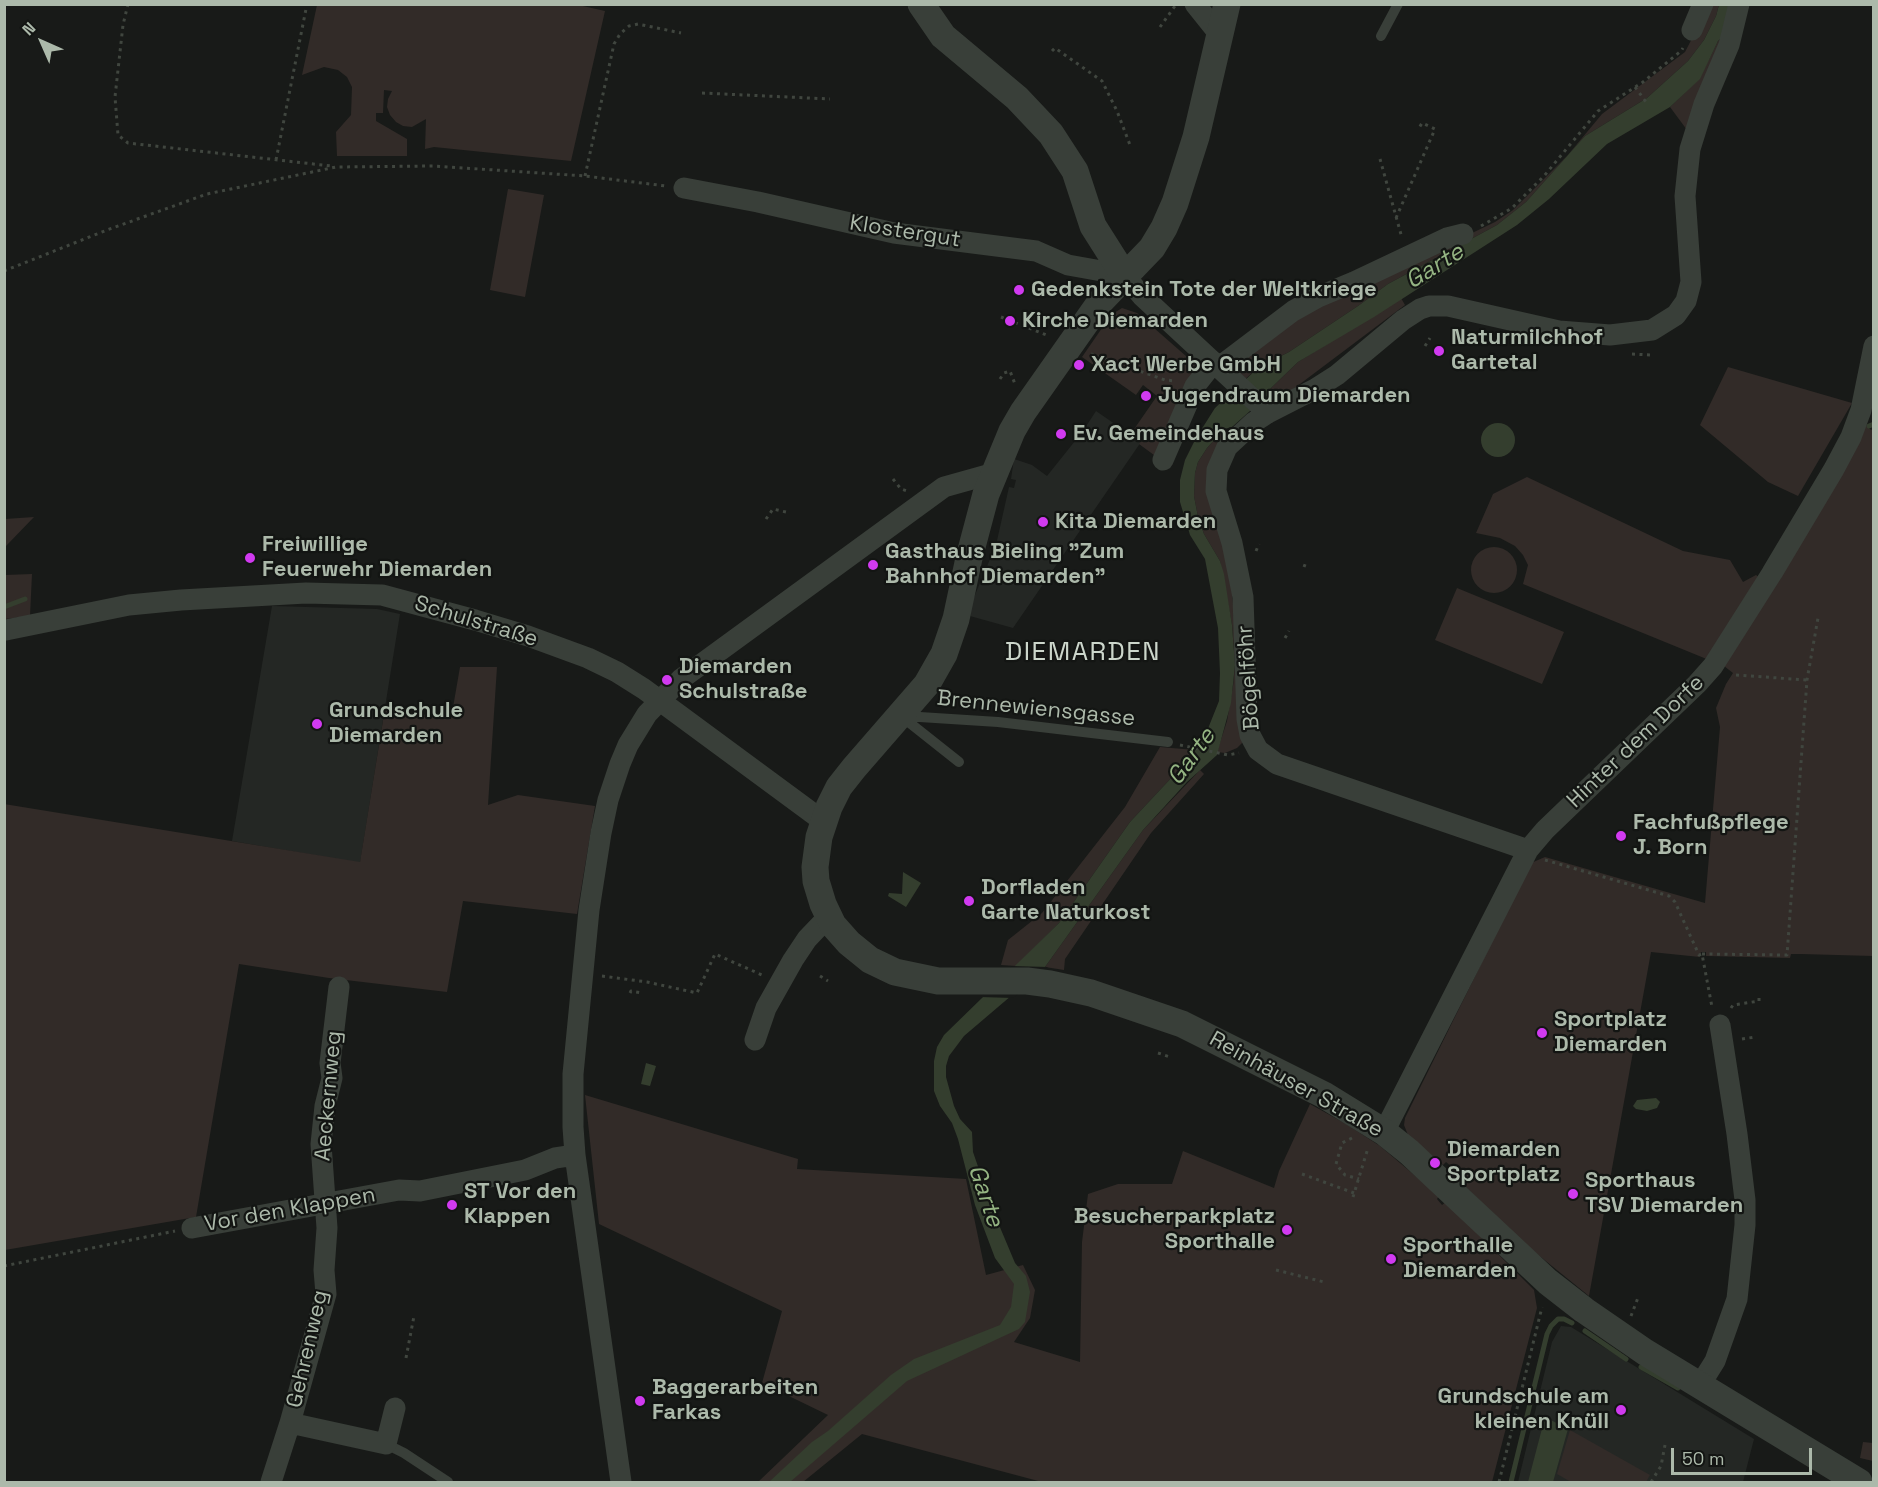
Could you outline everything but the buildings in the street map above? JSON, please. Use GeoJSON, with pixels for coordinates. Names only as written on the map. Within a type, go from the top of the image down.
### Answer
{"type":"FeatureCollection","features":[{"type":"Feature","properties":{"kind":"street"},"geometry":{"type":"LineString","coordinates":[[921,4],[943,36],[1017,98],[1052,134],[1075,171],[1093,226],[1124,276],[1142,296],[1263,408]]}},
{"type":"Feature","properties":{"kind":"street"},"geometry":{"type":"LineString","coordinates":[[1195,4],[1219,34]]}},
{"type":"Feature","properties":{"kind":"street","name":"Reinhäuser Straße"},"geometry":{"type":"LineString","coordinates":[[1227,4],[1196,137],[1175,203],[1164,228],[1152,248],[1101,301],[1012,431],[994,473],[969,558],[951,636],[936,669],[901,716],[839,787],[823,821],[817,850],[816,881],[828,916],[849,943],[882,967],[927,980],[1027,981],[1091,993],[1182,1024],[1324,1095],[1377,1138],[1429,1168],[1548,1282],[1620,1335],[1859,1482]]}},
{"type":"Feature","properties":{"kind":"street"},"geometry":{"type":"LineString","coordinates":[[1692,30],[1703,4]]}},
{"type":"Feature","properties":{"kind":"street","name":"Bögelföhr"},"geometry":{"type":"LineString","coordinates":[[1528,850],[1277,764],[1264,756],[1253,743],[1247,719],[1243,597],[1232,543],[1219,500],[1216,476],[1222,456],[1233,440],[1263,408],[1316,389],[1358,359],[1412,314],[1429,306],[1457,308],[1559,331],[1600,335],[1652,330],[1676,315],[1686,301],[1691,282],[1685,196],[1690,149],[1701,113],[1729,45],[1739,4]]}},
{"type":"Feature","properties":{"kind":"street","name":"Klostergut"},"geometry":{"type":"LineString","coordinates":[[684,188],[758,202],[894,234],[1036,251],[1068,265],[1124,276]]}},
{"type":"Feature","properties":{"kind":"street"},"geometry":{"type":"LineString","coordinates":[[1163,460],[1195,386],[1221,370],[1293,311],[1447,237],[1463,234]]}},
{"type":"Feature","properties":{"kind":"street","name":"Hinter dem Dorfe"},"geometry":{"type":"LineString","coordinates":[[1377,1138],[1528,850],[1545,830],[1688,693],[1713,666],[1772,573],[1844,451],[1862,410],[1874,346]]}},
{"type":"Feature","properties":{"kind":"street"},"geometry":{"type":"LineString","coordinates":[[621,1482],[575,1155],[573,1074],[589,910],[601,833],[608,800],[628,745],[642,720],[658,700],[681,679],[945,487],[994,473]]}},
{"type":"Feature","properties":{"kind":"street","name":"Schulstraße"},"geometry":{"type":"LineString","coordinates":[[6,630],[95,611],[170,601],[306,593],[382,595],[475,620],[588,658],[644,689],[823,821]]}},
{"type":"Feature","properties":{"kind":"street"},"geometry":{"type":"LineString","coordinates":[[755,1040],[766,1008],[793,960],[807,939],[828,916]]}},
{"type":"Feature","properties":{"kind":"street","name":"Aeckernweg"},"geometry":{"type":"LineString","coordinates":[[324,1204],[321,1144],[325,1106],[332,1078],[330,1063],[339,987]]}},
{"type":"Feature","properties":{"kind":"street"},"geometry":{"type":"LineString","coordinates":[[1700,1385],[1715,1361],[1737,1299],[1745,1225],[1745,1200],[1737,1134],[1720,1025]]}},
{"type":"Feature","properties":{"kind":"street","name":"Vor den Klappen"},"geometry":{"type":"LineString","coordinates":[[192,1228],[399,1190],[420,1191],[525,1170],[555,1158],[575,1155]]}},
{"type":"Feature","properties":{"kind":"street","name":"Gehrenweg"},"geometry":{"type":"LineString","coordinates":[[271,1482],[326,1294],[324,1270],[327,1228],[324,1204]]}},
{"type":"Feature","properties":{"kind":"street"},"geometry":{"type":"LineString","coordinates":[[386,1444],[394,1408]]}},
{"type":"Feature","properties":{"kind":"street","name":"Gehrenweg"},"geometry":{"type":"LineString","coordinates":[[290,1423],[386,1444]]}},
{"type":"Feature","properties":{"kind":"lane"},"geometry":{"type":"LineString","coordinates":[[1381,36],[1398,4]]}},
{"type":"Feature","properties":{"kind":"lane"},"geometry":{"type":"LineString","coordinates":[[901,716],[959,762]]}},
{"type":"Feature","properties":{"kind":"lane","name":"Brennewiensgasse"},"geometry":{"type":"LineString","coordinates":[[901,716],[998,722],[1168,742]]}},
{"type":"Feature","properties":{"kind":"lane"},"geometry":{"type":"LineString","coordinates":[[386,1444],[448,1482]]}},
{"type":"Feature","properties":{"kind":"path"},"geometry":{"type":"LineString","coordinates":[[128,4],[123,25],[115,97],[118,135],[128,143],[336,167],[434,166],[585,176],[684,188]]}},
{"type":"Feature","properties":{"kind":"path"},"geometry":{"type":"LineString","coordinates":[[276,160],[307,4]]}},
{"type":"Feature","properties":{"kind":"path"},"geometry":{"type":"LineString","coordinates":[[1160,27],[1176,4]]}},
{"type":"Feature","properties":{"kind":"path"},"geometry":{"type":"LineString","coordinates":[[585,176],[614,44],[620,34],[629,26],[638,24],[681,33]]}},
{"type":"Feature","properties":{"kind":"path"},"geometry":{"type":"LineString","coordinates":[[1463,234],[1494,220],[1512,208],[1544,177],[1598,111],[1635,87],[1681,51],[1692,30]]}},
{"type":"Feature","properties":{"kind":"path"},"geometry":{"type":"LineString","coordinates":[[1052,51],[1055,48],[1102,81],[1130,145]]}},
{"type":"Feature","properties":{"kind":"path"},"geometry":{"type":"LineString","coordinates":[[1635,87],[1646,102]]}},
{"type":"Feature","properties":{"kind":"path"},"geometry":{"type":"LineString","coordinates":[[702,93],[831,99]]}},
{"type":"Feature","properties":{"kind":"path"},"geometry":{"type":"LineString","coordinates":[[1396,218],[1435,129],[1422,123],[1419,129]]}},
{"type":"Feature","properties":{"kind":"path"},"geometry":{"type":"LineString","coordinates":[[1380,159],[1407,257]]}},
{"type":"Feature","properties":{"kind":"path"},"geometry":{"type":"LineString","coordinates":[[4,271],[116,226],[207,194],[336,167]]}},
{"type":"Feature","properties":{"kind":"path"},"geometry":{"type":"LineString","coordinates":[[1000,317],[1108,361],[1164,380],[1195,386]]}},
{"type":"Feature","properties":{"kind":"path"},"geometry":{"type":"LineString","coordinates":[[1425,346],[1430,338]]}},
{"type":"Feature","properties":{"kind":"path"},"geometry":{"type":"LineString","coordinates":[[1630,354],[1650,356]]}},
{"type":"Feature","properties":{"kind":"path"},"geometry":{"type":"LineString","coordinates":[[1000,379],[1010,370],[1014,383],[1018,386]]}},
{"type":"Feature","properties":{"kind":"path"},"geometry":{"type":"LineString","coordinates":[[766,519],[773,509],[790,513]]}},
{"type":"Feature","properties":{"kind":"path"},"geometry":{"type":"LineString","coordinates":[[1256,551],[1259,544]]}},
{"type":"Feature","properties":{"kind":"path"},"geometry":{"type":"LineString","coordinates":[[1304,567],[1305,562]]}},
{"type":"Feature","properties":{"kind":"path"},"geometry":{"type":"LineString","coordinates":[[1528,850],[1545,860],[1669,896],[1699,955],[1787,955],[1807,680],[1818,618]]}},
{"type":"Feature","properties":{"kind":"path"},"geometry":{"type":"LineString","coordinates":[[1285,638],[1289,631]]}},
{"type":"Feature","properties":{"kind":"path"},"geometry":{"type":"LineString","coordinates":[[1736,675],[1807,680]]}},
{"type":"Feature","properties":{"kind":"path"},"geometry":{"type":"LineString","coordinates":[[1186,746],[1217,753]]}},
{"type":"Feature","properties":{"kind":"path"},"geometry":{"type":"LineString","coordinates":[[583,973],[647,981],[697,993],[715,954],[764,976]]}},
{"type":"Feature","properties":{"kind":"path"},"geometry":{"type":"LineString","coordinates":[[1702,954],[1713,1012],[1720,1025],[1733,1005],[1759,1001],[1759,998]]}},
{"type":"Feature","properties":{"kind":"path"},"geometry":{"type":"LineString","coordinates":[[820,976],[828,981]]}},
{"type":"Feature","properties":{"kind":"path"},"geometry":{"type":"LineString","coordinates":[[630,993],[642,993]]}},
{"type":"Feature","properties":{"kind":"path"},"geometry":{"type":"LineString","coordinates":[[1158,1053],[1170,1057]]}},
{"type":"Feature","properties":{"kind":"path"},"geometry":{"type":"LineString","coordinates":[[1302,1174],[1354,1195],[1377,1138]]}},
{"type":"Feature","properties":{"kind":"path"},"geometry":{"type":"LineString","coordinates":[[1342,1143],[1336,1164],[1345,1174],[1359,1179]]}},
{"type":"Feature","properties":{"kind":"path","name":"Vor den Klappen"},"geometry":{"type":"LineString","coordinates":[[4,1266],[192,1228]]}},
{"type":"Feature","properties":{"kind":"path"},"geometry":{"type":"LineString","coordinates":[[1276,1270],[1324,1282]]}},
{"type":"Feature","properties":{"kind":"path"},"geometry":{"type":"LineString","coordinates":[[1499,1482],[1548,1282]]}},
{"type":"Feature","properties":{"kind":"path"},"geometry":{"type":"LineString","coordinates":[[406,1358],[414,1316],[416,1316]]}},
{"type":"Feature","properties":{"kind":"path"},"geometry":{"type":"LineString","coordinates":[[1651,1482],[1661,1466],[1665,1445]]}},
{"type":"Feature","properties":{"kind":"shaded area"},"geometry":{"type":"Polygon","coordinates":[[[574,4],[605,11],[571,161],[434,147],[425,149],[426,119],[412,127],[396,122],[387,107],[392,91],[384,90],[383,113],[376,113],[376,121],[407,139],[407,156],[337,156],[336,132],[351,115],[352,87],[347,77],[338,70],[324,67],[302,75],[317,5],[574,4]]]}},
{"type":"Feature","properties":{"kind":"shaded area"},"geometry":{"type":"Polygon","coordinates":[[[1706,5],[1719,5],[1704,40],[1688,61],[1647,98],[1585,136],[1526,202],[1497,225],[1388,284],[1289,352],[1259,367],[1243,381],[1236,375],[1236,368],[1240,361],[1295,318],[1495,222],[1513,210],[1567,156],[1602,114],[1685,52],[1700,23],[1706,5]]]}},
{"type":"Feature","properties":{"kind":"shaded area"},"geometry":{"type":"Polygon","coordinates":[[[1724,35],[1687,130],[1670,107],[1699,79],[1718,41],[1724,35]]]}},
{"type":"Feature","properties":{"kind":"shaded area"},"geometry":{"type":"Polygon","coordinates":[[[508,189],[544,195],[525,297],[490,290],[508,189]]]}},
{"type":"Feature","properties":{"kind":"shaded area"},"geometry":{"type":"Polygon","coordinates":[[[1401,298],[1405,305],[1284,396],[1268,395],[1271,388],[1298,362],[1401,298]]]}},
{"type":"Feature","properties":{"kind":"shaded area"},"geometry":{"type":"Polygon","coordinates":[[[1122,308],[1137,313],[1195,364],[1193,375],[1158,458],[1130,435],[1157,396],[1143,385],[1136,395],[1082,357],[1111,315],[1122,308]]]}},
{"type":"Feature","properties":{"kind":"shaded area"},"geometry":{"type":"Polygon","coordinates":[[[1728,367],[1852,403],[1798,496],[1768,482],[1700,425],[1728,367]]]}},
{"type":"Feature","properties":{"kind":"shaded area","name":"Kita Diemarden"},"geometry":{"type":"Polygon","coordinates":[[[1096,411],[1141,442],[1013,628],[970,616],[972,602],[996,545],[1009,487],[1014,488],[1016,480],[1011,479],[1014,459],[1032,465],[1047,476],[1096,411]]]}},
{"type":"Feature","properties":{"kind":"shaded area"},"geometry":{"type":"Polygon","coordinates":[[[1866,425],[1871,430],[1873,429],[1873,956],[1791,954],[1790,958],[1706,956],[1706,952],[1701,952],[1700,957],[1651,952],[1589,1296],[1526,1245],[1449,1171],[1452,1167],[1446,1162],[1443,1165],[1408,1135],[1404,1125],[1405,1118],[1531,863],[1545,857],[1705,903],[1720,727],[1716,708],[1733,673],[1724,666],[1866,425]]]}},
{"type":"Feature","properties":{"kind":"shaded area"},"geometry":{"type":"Polygon","coordinates":[[[1224,429],[1229,431],[1220,444],[1244,741],[1237,748],[1225,753],[1217,752],[1227,721],[1233,686],[1235,665],[1232,625],[1220,561],[1204,534],[1194,496],[1198,462],[1224,429]]]}},
{"type":"Feature","properties":{"kind":"shaded area"},"geometry":{"type":"Polygon","coordinates":[[[1527,477],[1683,551],[1730,560],[1743,582],[1756,575],[1763,580],[1709,660],[1523,584],[1528,565],[1515,546],[1500,538],[1476,533],[1493,494],[1527,477]]]}},
{"type":"Feature","properties":{"kind":"shaded area"},"geometry":{"type":"Polygon","coordinates":[[[34,517],[7,545],[5,547],[5,519],[34,517]]]}},
{"type":"Feature","properties":{"kind":"shaded area"},"geometry":{"type":"Polygon","coordinates":[[[1494,547],[1510,554],[1517,570],[1510,586],[1494,593],[1478,586],[1471,570],[1478,554],[1494,547]]]}},
{"type":"Feature","properties":{"kind":"shaded area"},"geometry":{"type":"Polygon","coordinates":[[[32,574],[30,616],[5,619],[5,575],[32,574]]]}},
{"type":"Feature","properties":{"kind":"shaded area"},"geometry":{"type":"Polygon","coordinates":[[[1457,588],[1564,632],[1542,684],[1435,640],[1457,588]]]}},
{"type":"Feature","properties":{"kind":"shaded area","name":"Grundschule Diemarden"},"geometry":{"type":"Polygon","coordinates":[[[272,606],[377,609],[400,614],[360,863],[232,841],[272,606]]]}},
{"type":"Feature","properties":{"kind":"shaded area"},"geometry":{"type":"Polygon","coordinates":[[[460,667],[497,667],[488,805],[518,795],[595,806],[577,914],[463,901],[447,992],[329,978],[239,964],[196,1217],[5,1250],[4,804],[360,862],[385,708],[451,719],[460,667]]]}},
{"type":"Feature","properties":{"kind":"shaded area"},"geometry":{"type":"Polygon","coordinates":[[[1160,747],[1195,750],[1130,822],[1059,923],[1016,966],[1001,965],[1008,940],[1042,913],[1125,807],[1160,747]]]}},
{"type":"Feature","properties":{"kind":"shaded area"},"geometry":{"type":"Polygon","coordinates":[[[1200,770],[1204,774],[1151,833],[1065,959],[1064,970],[1045,967],[1143,830],[1200,770]]]}},
{"type":"Feature","properties":{"kind":"shaded area"},"geometry":{"type":"Polygon","coordinates":[[[585,1095],[798,1159],[797,1169],[966,1179],[986,1275],[1023,1265],[1035,1290],[1030,1318],[1014,1342],[1080,1362],[1082,1242],[1088,1194],[1118,1184],[1172,1184],[1183,1151],[1274,1188],[1279,1171],[1310,1104],[1380,1146],[1439,1196],[1437,1199],[1442,1205],[1446,1202],[1534,1290],[1537,1308],[1492,1482],[1042,1482],[862,1434],[803,1482],[758,1482],[828,1415],[762,1383],[782,1311],[599,1224],[585,1095]]]}},
{"type":"Feature","properties":{"kind":"shaded area","name":"Grundschule am kleinen Knüll"},"geometry":{"type":"Polygon","coordinates":[[[1561,1326],[1571,1327],[1754,1439],[1743,1482],[1518,1482],[1552,1342],[1561,1326]]]}},
{"type":"Feature","properties":{"kind":"shaded area"},"geometry":{"type":"Polygon","coordinates":[[[1570,1430],[1650,1475],[1646,1482],[1571,1482],[1557,1474],[1570,1430]]]}},
{"type":"Feature","properties":{"kind":"shaded area"},"geometry":{"type":"Polygon","coordinates":[[[1863,1442],[1873,1443],[1873,1461],[1860,1458],[1863,1442]]]}},
{"type":"Feature","properties":{"kind":"water","name":"Garte"},"geometry":{"type":"Polygon","coordinates":[[[1719,5],[1732,5],[1724,35],[1718,41],[1700,79],[1670,107],[1607,144],[1549,199],[1517,225],[1374,317],[1298,362],[1271,388],[1268,395],[1232,427],[1224,429],[1207,448],[1198,462],[1195,473],[1194,496],[1204,534],[1220,561],[1224,574],[1232,625],[1235,665],[1231,703],[1217,755],[1187,782],[1143,830],[1045,967],[964,1036],[949,1056],[946,1066],[946,1077],[954,1106],[960,1119],[972,1132],[973,1152],[994,1213],[1015,1263],[1026,1276],[1030,1292],[1025,1322],[1019,1329],[907,1381],[790,1482],[769,1482],[891,1375],[914,1359],[1000,1325],[1011,1307],[1014,1284],[995,1258],[975,1205],[958,1139],[934,1091],[934,1061],[937,1047],[944,1035],[1059,923],[1130,822],[1189,759],[1207,731],[1219,701],[1218,628],[1205,559],[1190,535],[1180,502],[1180,480],[1185,460],[1215,408],[1259,367],[1289,352],[1388,284],[1497,225],[1526,202],[1585,136],[1647,98],[1688,61],[1704,40],[1719,5]]]}},
{"type":"Feature","properties":{"kind":"water"},"geometry":{"type":"Polygon","coordinates":[[[1498,423],[1510,428],[1515,440],[1510,452],[1498,457],[1486,452],[1481,440],[1486,428],[1498,423]]]}},
{"type":"Feature","properties":{"kind":"water"},"geometry":{"type":"Polygon","coordinates":[[[903,872],[921,883],[906,907],[888,896],[889,893],[902,894],[903,872]]]}},
{"type":"Feature","properties":{"kind":"water"},"geometry":{"type":"Polygon","coordinates":[[[646,1063],[656,1066],[650,1086],[641,1084],[646,1063]]]}},
{"type":"Feature","properties":{"kind":"water"},"geometry":{"type":"Polygon","coordinates":[[[1656,1098],[1660,1102],[1657,1108],[1647,1111],[1636,1109],[1633,1106],[1637,1100],[1656,1098]]]}},
{"type":"Feature","properties":{"kind":"water"},"geometry":{"type":"Polygon","coordinates":[[[1545,1417],[1568,1429],[1553,1482],[1528,1482],[1545,1417]]]}},
{"type":"Feature","properties":{"kind":"pier"},"geometry":{"type":"Polygon","coordinates":[[[1012,966],[1048,967],[1013,998],[980,997],[1012,966]]]}},
{"type":"Feature","properties":{"kind":"waterway"},"geometry":{"type":"LineString","coordinates":[[1869,426],[1874,424]]}},
{"type":"Feature","properties":{"kind":"waterway"},"geometry":{"type":"LineString","coordinates":[[4,607],[25,599]]}},
{"type":"Feature","properties":{"kind":"waterway"},"geometry":{"type":"LineString","coordinates":[[1511,1482],[1547,1334],[1558,1319],[1572,1323]]}},
{"type":"Feature","properties":{"kind":"waterway"},"geometry":{"type":"LineString","coordinates":[[1585,1331],[1626,1359]]}},
{"type":"Feature","properties":{"kind":"waterway"},"geometry":{"type":"LineString","coordinates":[[1641,1367],[1678,1388]]}},
{"type":"Feature","properties":{"kind":"place","name":"Gedenkstein Tote der Weltkriege"},"geometry":{"type":"Point","coordinates":[1019,290]}},
{"type":"Feature","properties":{"kind":"place","name":"Kirche Diemarden"},"geometry":{"type":"Point","coordinates":[1010,321]}},
{"type":"Feature","properties":{"kind":"place","name":"Naturmilchhof Gartetal"},"geometry":{"type":"Point","coordinates":[1439,351]}},
{"type":"Feature","properties":{"kind":"place","name":"Xact Werbe GmbH"},"geometry":{"type":"Point","coordinates":[1079,365]}},
{"type":"Feature","properties":{"kind":"place","name":"Jugendraum Diemarden"},"geometry":{"type":"Point","coordinates":[1146,396]}},
{"type":"Feature","properties":{"kind":"place","name":"Ev. Gemeindehaus"},"geometry":{"type":"Point","coordinates":[1061,434]}},
{"type":"Feature","properties":{"kind":"place","name":"Kita Diemarden"},"geometry":{"type":"Point","coordinates":[1043,522]}},
{"type":"Feature","properties":{"kind":"place","name":"Freiwillige Feuerwehr Diemarden"},"geometry":{"type":"Point","coordinates":[250,558]}},
{"type":"Feature","properties":{"kind":"place","name":"Gasthaus Bieling \"Zum Bahnhof Diemarden\""},"geometry":{"type":"Point","coordinates":[873,565]}},
{"type":"Feature","properties":{"kind":"place","name":"Diemarden Schulstraße"},"geometry":{"type":"Point","coordinates":[667,680]}},
{"type":"Feature","properties":{"kind":"place","name":"Grundschule Diemarden"},"geometry":{"type":"Point","coordinates":[317,724]}},
{"type":"Feature","properties":{"kind":"place","name":"Fachfußpflege J. Born"},"geometry":{"type":"Point","coordinates":[1621,836]}},
{"type":"Feature","properties":{"kind":"place","name":"Dorfladen Garte Naturkost"},"geometry":{"type":"Point","coordinates":[969,901]}},
{"type":"Feature","properties":{"kind":"place","name":"Sportplatz Diemarden"},"geometry":{"type":"Point","coordinates":[1542,1033]}},
{"type":"Feature","properties":{"kind":"place","name":"Diemarden Sportplatz"},"geometry":{"type":"Point","coordinates":[1435,1163]}},
{"type":"Feature","properties":{"kind":"place","name":"Sporthaus TSV Diemarden"},"geometry":{"type":"Point","coordinates":[1573,1194]}},
{"type":"Feature","properties":{"kind":"place","name":"ST Vor den Klappen"},"geometry":{"type":"Point","coordinates":[452,1205]}},
{"type":"Feature","properties":{"kind":"place","name":"Besucherparkplatz Sporthalle"},"geometry":{"type":"Point","coordinates":[1287,1230]}},
{"type":"Feature","properties":{"kind":"place","name":"Sporthalle Diemarden"},"geometry":{"type":"Point","coordinates":[1391,1259]}},
{"type":"Feature","properties":{"kind":"place","name":"Baggerarbeiten Farkas"},"geometry":{"type":"Point","coordinates":[640,1401]}},
{"type":"Feature","properties":{"kind":"place","name":"Grundschule am kleinen Knüll"},"geometry":{"type":"Point","coordinates":[1621,1410]}},
{"type":"Feature","properties":{"kind":"district","name":"DIEMARDEN"},"geometry":{"type":"Point","coordinates":[1083,653]}}]}
